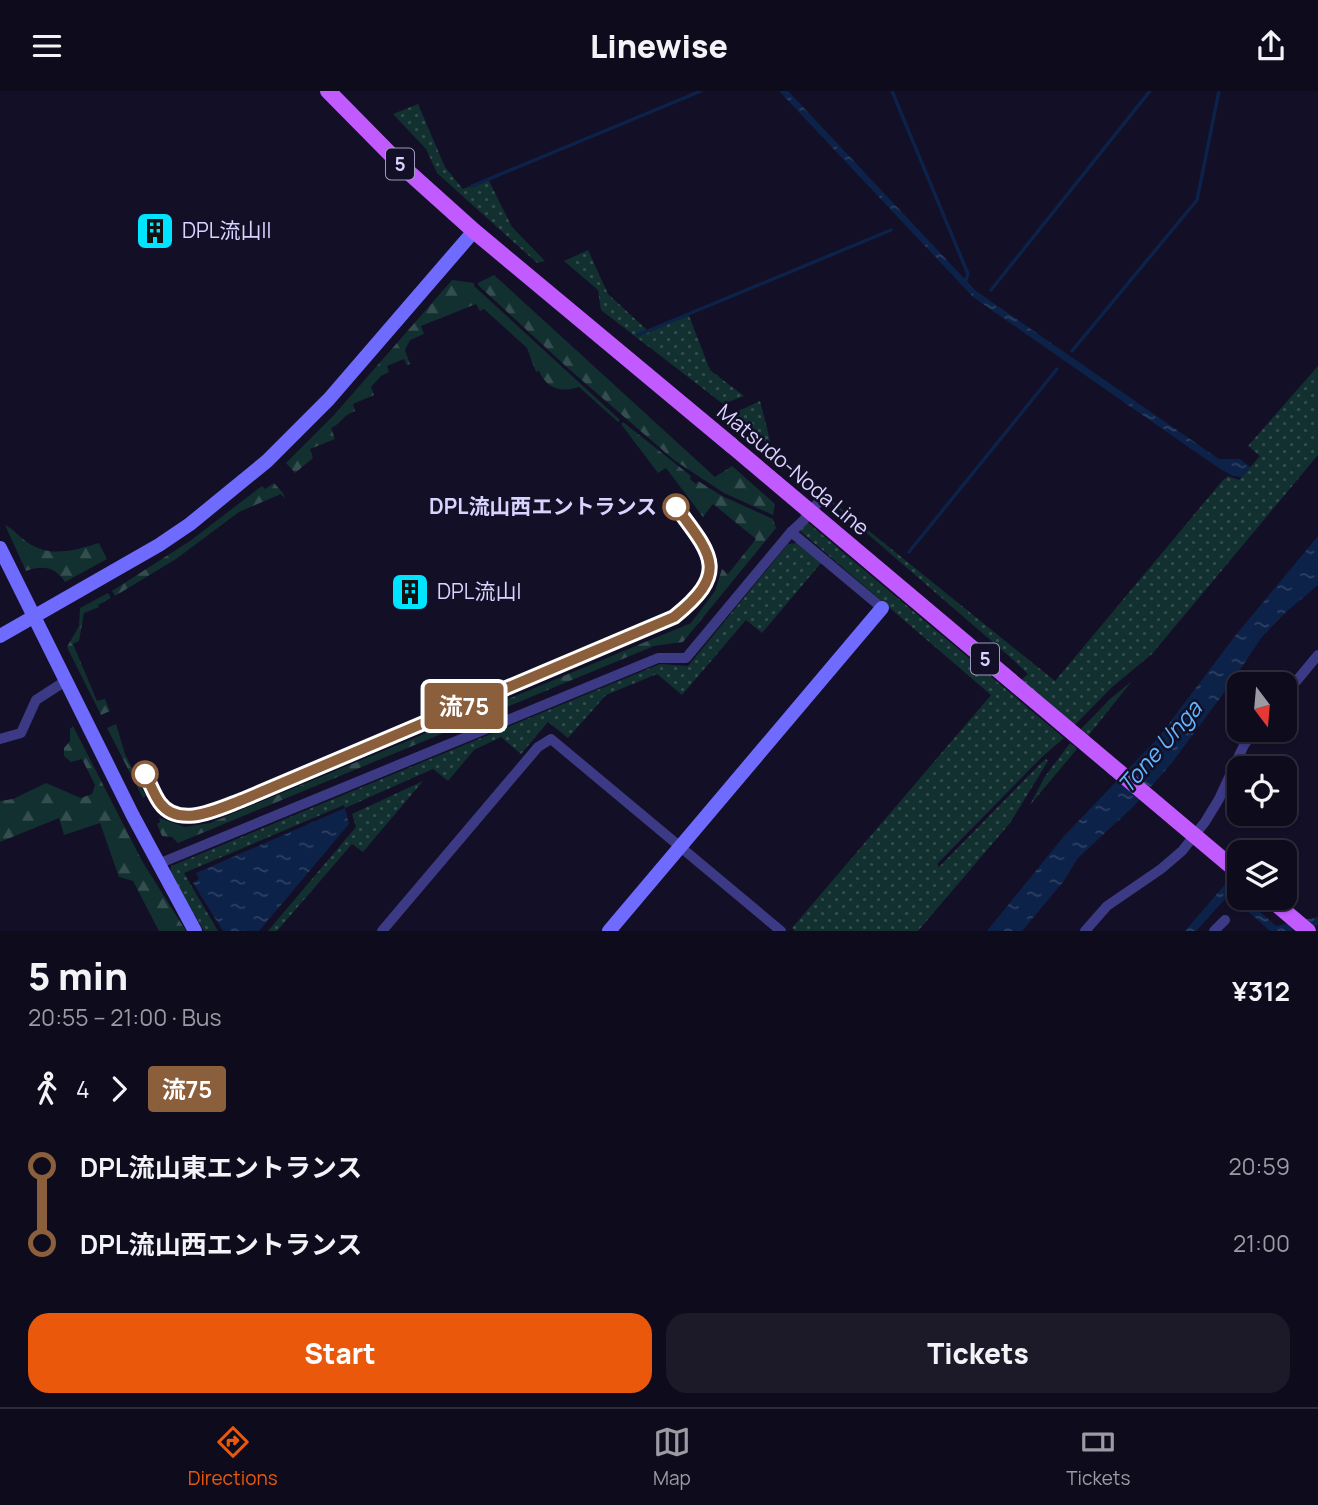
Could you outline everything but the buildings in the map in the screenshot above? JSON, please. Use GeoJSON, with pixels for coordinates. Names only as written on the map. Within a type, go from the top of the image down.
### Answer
{"type":"FeatureCollection","features":[{"type":"Feature","properties":{"kind":"main road","name":"Matsudo-Noda Line"},"geometry":{"type":"LineString","coordinates":[[328,91],[405,169],[474,231],[1227,863]]}},
{"type":"Feature","properties":{"kind":"main road"},"geometry":{"type":"LineString","coordinates":[[1283,910],[1308,931]]}},
{"type":"Feature","properties":{"kind":"street"},"geometry":{"type":"LineString","coordinates":[[0,636],[159,545],[190,524],[267,461],[329,399],[474,231]]}},
{"type":"Feature","properties":{"kind":"street"},"geometry":{"type":"LineString","coordinates":[[158,864],[658,658],[686,658],[790,532],[821,499]]}},
{"type":"Feature","properties":{"kind":"street"},"geometry":{"type":"LineString","coordinates":[[609,931],[882,608],[790,532]]}},
{"type":"Feature","properties":{"kind":"street"},"geometry":{"type":"LineString","coordinates":[[0,548],[158,864],[195,931]]}},
{"type":"Feature","properties":{"kind":"street"},"geometry":{"type":"LineString","coordinates":[[1297,680],[1318,655]]}},
{"type":"Feature","properties":{"kind":"street"},"geometry":{"type":"LineString","coordinates":[[0,740],[21,733],[36,700],[67,680]]}},
{"type":"Feature","properties":{"kind":"street"},"geometry":{"type":"LineString","coordinates":[[382,931],[538,747],[551,739],[781,931]]}},
{"type":"Feature","properties":{"kind":"street"},"geometry":{"type":"LineString","coordinates":[[1085,931],[1107,906],[1182,851],[1219,799],[1246,742]]}},
{"type":"Feature","properties":{"kind":"street"},"geometry":{"type":"LineString","coordinates":[[1214,931],[1225,920]]}},
{"type":"Feature","properties":{"kind":"green space"},"geometry":{"type":"Polygon","coordinates":[[[418,104],[445,167],[463,189],[488,179],[512,227],[545,261],[537,263],[437,173],[426,149],[393,114],[418,104]]]}},
{"type":"Feature","properties":{"kind":"green space"},"geometry":{"type":"Polygon","coordinates":[[[588,250],[608,294],[647,330],[688,313],[710,370],[744,396],[723,404],[601,310],[598,290],[564,261],[588,250]]]}},
{"type":"Feature","properties":{"kind":"green space"},"geometry":{"type":"Polygon","coordinates":[[[494,275],[715,477],[732,466],[775,504],[773,515],[724,493],[674,460],[570,370],[478,285],[494,275]]]}},
{"type":"Feature","properties":{"kind":"green space"},"geometry":{"type":"Polygon","coordinates":[[[452,280],[474,283],[474,286],[620,420],[618,422],[579,387],[566,390],[550,386],[539,371],[536,372],[527,348],[484,309],[480,311],[476,304],[421,326],[424,334],[410,340],[405,350],[410,364],[407,365],[404,359],[387,366],[389,372],[371,387],[374,395],[353,404],[355,411],[331,428],[335,439],[310,449],[313,458],[295,473],[286,463],[334,415],[452,280]]]}},
{"type":"Feature","properties":{"kind":"green space"},"geometry":{"type":"Polygon","coordinates":[[[1318,366],[1318,455],[1152,654],[1111,688],[1075,725],[1021,680],[1028,674],[1010,657],[826,498],[829,495],[832,501],[1055,681],[1223,480],[1228,476],[1239,480],[1260,456],[1248,446],[1318,366]]]}},
{"type":"Feature","properties":{"kind":"green space"},"geometry":{"type":"Polygon","coordinates":[[[760,401],[772,448],[734,413],[760,401]]]}},
{"type":"Feature","properties":{"kind":"green space"},"geometry":{"type":"Polygon","coordinates":[[[623,422],[691,476],[690,479],[696,484],[698,481],[722,496],[773,519],[776,528],[683,642],[654,646],[178,843],[172,837],[162,836],[157,824],[160,822],[159,818],[185,827],[210,823],[691,623],[715,591],[722,569],[728,574],[756,539],[713,504],[703,517],[666,468],[658,473],[621,424],[623,422]]]}},
{"type":"Feature","properties":{"kind":"green space"},"geometry":{"type":"Polygon","coordinates":[[[274,483],[285,499],[281,494],[239,512],[176,559],[115,596],[112,591],[190,541],[262,486],[265,489],[274,483]]]}},
{"type":"Feature","properties":{"kind":"green space"},"geometry":{"type":"Polygon","coordinates":[[[806,521],[1064,738],[937,864],[939,867],[1039,765],[1046,759],[1048,761],[1010,823],[918,931],[795,931],[792,928],[991,695],[799,530],[806,521]]]}},
{"type":"Feature","properties":{"kind":"green space"},"geometry":{"type":"Polygon","coordinates":[[[5,525],[32,545],[50,551],[69,551],[99,543],[107,559],[65,582],[53,570],[38,568],[26,571],[5,525]]]}},
{"type":"Feature","properties":{"kind":"green space"},"geometry":{"type":"Polygon","coordinates":[[[797,543],[821,563],[762,633],[746,620],[682,695],[657,674],[606,695],[568,738],[548,722],[521,754],[501,737],[474,750],[448,781],[433,769],[184,873],[218,931],[204,931],[170,873],[171,866],[660,664],[688,666],[788,544],[797,543]]]}},
{"type":"Feature","properties":{"kind":"green space"},"geometry":{"type":"Polygon","coordinates":[[[108,593],[111,598],[84,613],[79,641],[73,644],[97,701],[105,699],[110,711],[101,715],[67,647],[79,626],[80,608],[108,593]]]}},
{"type":"Feature","properties":{"kind":"green space"},"geometry":{"type":"Polygon","coordinates":[[[1132,681],[1088,736],[1080,730],[1110,699],[1132,681]]]}},
{"type":"Feature","properties":{"kind":"green space"},"geometry":{"type":"Polygon","coordinates":[[[116,724],[125,754],[146,796],[143,798],[107,728],[116,724]]]}},
{"type":"Feature","properties":{"kind":"green space"},"geometry":{"type":"Polygon","coordinates":[[[73,726],[142,861],[186,931],[159,931],[133,881],[119,877],[100,823],[64,835],[59,818],[0,842],[0,801],[13,799],[46,783],[81,798],[92,794],[95,785],[82,759],[71,762],[64,756],[64,748],[70,741],[70,729],[73,726]]]}},
{"type":"Feature","properties":{"kind":"green space"},"geometry":{"type":"Polygon","coordinates":[[[1070,743],[1077,749],[1030,805],[1044,778],[1070,743]]]}},
{"type":"Feature","properties":{"kind":"green space"},"geometry":{"type":"Polygon","coordinates":[[[423,781],[363,852],[352,844],[277,931],[268,931],[356,827],[352,814],[423,781]]]}},
{"type":"Feature","properties":{"kind":"water"},"geometry":{"type":"Polygon","coordinates":[[[779,91],[788,91],[976,291],[1219,459],[1240,459],[1250,467],[1242,477],[1233,476],[1220,469],[973,297],[779,91]]]}},
{"type":"Feature","properties":{"kind":"water","name":"Tone Unga"},"geometry":{"type":"Polygon","coordinates":[[[1318,536],[1318,585],[1261,638],[1239,672],[1227,672],[1227,689],[1171,764],[1133,807],[1078,858],[1063,882],[1022,931],[987,931],[1064,836],[1158,738],[1235,636],[1318,536]]]}},
{"type":"Feature","properties":{"kind":"water"},"geometry":{"type":"Polygon","coordinates":[[[345,808],[349,824],[259,931],[223,931],[193,883],[199,879],[196,873],[345,808]]]}},
{"type":"Feature","properties":{"kind":"water"},"geometry":{"type":"Polygon","coordinates":[[[1227,882],[1227,897],[1196,931],[1185,931],[1227,882]]]}},
{"type":"Feature","properties":{"kind":"water"},"geometry":{"type":"Polygon","coordinates":[[[1247,910],[1258,910],[1276,926],[1318,917],[1318,925],[1289,931],[1270,931],[1247,910]]]}},
{"type":"Feature","properties":{"kind":"waterway"},"geometry":{"type":"LineString","coordinates":[[472,186],[701,91]]}},
{"type":"Feature","properties":{"kind":"waterway"},"geometry":{"type":"LineString","coordinates":[[892,91],[968,274],[965,283]]}},
{"type":"Feature","properties":{"kind":"waterway"},"geometry":{"type":"LineString","coordinates":[[991,290],[1150,91]]}},
{"type":"Feature","properties":{"kind":"waterway"},"geometry":{"type":"LineString","coordinates":[[1072,351],[1197,200],[1219,91]]}},
{"type":"Feature","properties":{"kind":"waterway"},"geometry":{"type":"LineString","coordinates":[[638,335],[891,230]]}},
{"type":"Feature","properties":{"kind":"waterway"},"geometry":{"type":"LineString","coordinates":[[909,552],[1057,369]]}},
{"type":"Feature","properties":{"kind":"bus line","name":"流75"},"geometry":{"type":"LineString","coordinates":[[145,774],[160,803],[172,813],[191,816],[208,812],[674,617],[702,590],[709,575],[710,562],[707,549],[676,507]]}},
{"type":"Feature","properties":{"kind":"place","name":"DPL流山II"},"geometry":{"type":"Point","coordinates":[155,231]}},
{"type":"Feature","properties":{"kind":"place","name":"DPL流山西エントランス"},"geometry":{"type":"Point","coordinates":[676,507]}},
{"type":"Feature","properties":{"kind":"place","name":"DPL流山I"},"geometry":{"type":"Point","coordinates":[410,592]}}]}
